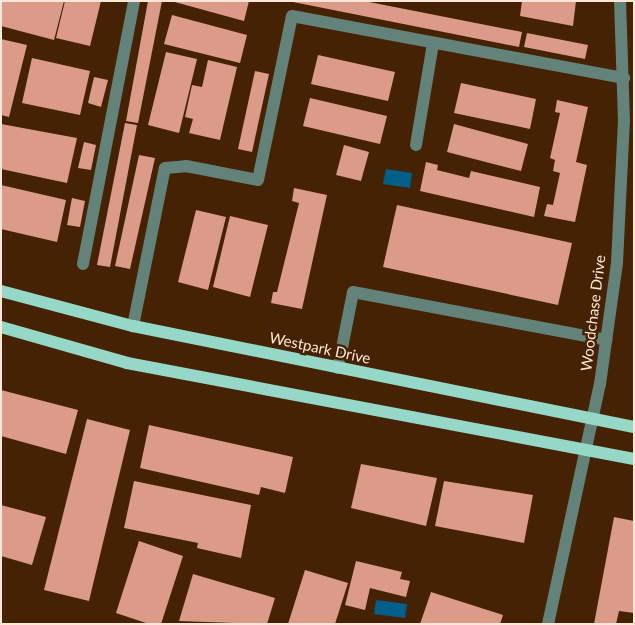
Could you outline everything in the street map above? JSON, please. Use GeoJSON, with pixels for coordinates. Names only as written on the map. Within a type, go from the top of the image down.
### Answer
{"type":"FeatureCollection","features":[{"type":"Feature","properties":{"kind":"main road","name":"Westpark Drive"},"geometry":{"type":"LineString","coordinates":[[1,291],[133,326],[634,427]]}},
{"type":"Feature","properties":{"kind":"main road"},"geometry":{"type":"LineString","coordinates":[[1,327],[127,363],[634,459]]}},
{"type":"Feature","properties":{"kind":"street"},"geometry":{"type":"LineString","coordinates":[[83,264],[134,1]]}},
{"type":"Feature","properties":{"kind":"street","name":"Woodchase Drive"},"geometry":{"type":"LineString","coordinates":[[548,624],[593,419],[607,340],[617,263],[624,78],[620,1]]}},
{"type":"Feature","properties":{"kind":"street"},"geometry":{"type":"LineString","coordinates":[[133,326],[165,168],[186,166],[258,180],[292,16],[624,78]]}},
{"type":"Feature","properties":{"kind":"street"},"geometry":{"type":"LineString","coordinates":[[416,145],[433,43]]}},
{"type":"Feature","properties":{"kind":"street"},"geometry":{"type":"LineString","coordinates":[[338,368],[353,292],[607,340]]}},
{"type":"Feature","properties":{"kind":"water"},"geometry":{"type":"Polygon","coordinates":[[[386,169],[412,173],[410,188],[383,184],[386,169]]]}},
{"type":"Feature","properties":{"kind":"water"},"geometry":{"type":"Polygon","coordinates":[[[376,600],[407,604],[405,618],[374,614],[376,600]]]}},
{"type":"Feature","properties":{"kind":"building"},"geometry":{"type":"Polygon","coordinates":[[[1,1],[64,1],[54,40],[1,26],[1,1]]]}},
{"type":"Feature","properties":{"kind":"building"},"geometry":{"type":"Polygon","coordinates":[[[65,1],[101,1],[90,46],[56,38],[65,1]]]}},
{"type":"Feature","properties":{"kind":"building"},"geometry":{"type":"Polygon","coordinates":[[[148,1],[162,1],[138,123],[126,121],[148,1]]]}},
{"type":"Feature","properties":{"kind":"building"},"geometry":{"type":"Polygon","coordinates":[[[171,1],[249,1],[244,21],[171,1]]]}},
{"type":"Feature","properties":{"kind":"building"},"geometry":{"type":"Polygon","coordinates":[[[288,1],[364,1],[522,32],[519,47],[288,1]]]}},
{"type":"Feature","properties":{"kind":"building"},"geometry":{"type":"Polygon","coordinates":[[[522,1],[576,1],[573,26],[520,16],[522,1]]]}},
{"type":"Feature","properties":{"kind":"building"},"geometry":{"type":"Polygon","coordinates":[[[172,15],[247,35],[240,63],[164,44],[172,15]]]}},
{"type":"Feature","properties":{"kind":"building"},"geometry":{"type":"Polygon","coordinates":[[[527,33],[588,45],[585,59],[524,47],[527,33]]]}},
{"type":"Feature","properties":{"kind":"building"},"geometry":{"type":"Polygon","coordinates":[[[1,39],[27,45],[9,117],[1,115],[1,39]]]}},
{"type":"Feature","properties":{"kind":"building"},"geometry":{"type":"Polygon","coordinates":[[[166,52],[197,59],[179,133],[148,125],[166,52]]]}},
{"type":"Feature","properties":{"kind":"building"},"geometry":{"type":"Polygon","coordinates":[[[318,55],[395,72],[388,101],[311,84],[318,55]]]}},
{"type":"Feature","properties":{"kind":"building"},"geometry":{"type":"Polygon","coordinates":[[[32,58],[90,71],[80,115],[22,103],[32,58]]]}},
{"type":"Feature","properties":{"kind":"building"},"geometry":{"type":"Polygon","coordinates":[[[208,60],[237,67],[220,140],[189,133],[193,119],[185,117],[192,85],[202,87],[208,60]]]}},
{"type":"Feature","properties":{"kind":"building"},"geometry":{"type":"Polygon","coordinates":[[[255,71],[269,74],[252,152],[238,149],[255,71]]]}},
{"type":"Feature","properties":{"kind":"building"},"geometry":{"type":"Polygon","coordinates":[[[94,77],[108,80],[101,107],[88,103],[94,77]]]}},
{"type":"Feature","properties":{"kind":"building"},"geometry":{"type":"Polygon","coordinates":[[[461,83],[536,99],[530,129],[454,113],[461,83]]]}},
{"type":"Feature","properties":{"kind":"building"},"geometry":{"type":"Polygon","coordinates":[[[310,98],[387,116],[380,144],[303,126],[310,98]]]}},
{"type":"Feature","properties":{"kind":"building"},"geometry":{"type":"Polygon","coordinates":[[[557,100],[588,107],[576,162],[587,165],[575,222],[544,216],[547,204],[553,205],[560,173],[553,171],[555,160],[550,158],[560,113],[555,112],[557,100]]]}},
{"type":"Feature","properties":{"kind":"building"},"geometry":{"type":"Polygon","coordinates":[[[125,123],[137,125],[110,267],[97,265],[125,123]]]}},
{"type":"Feature","properties":{"kind":"building"},"geometry":{"type":"Polygon","coordinates":[[[1,124],[77,138],[67,183],[1,169],[1,124]]]}},
{"type":"Feature","properties":{"kind":"building"},"geometry":{"type":"Polygon","coordinates":[[[454,124],[528,144],[521,171],[447,152],[454,124]]]}},
{"type":"Feature","properties":{"kind":"building"},"geometry":{"type":"Polygon","coordinates":[[[84,142],[96,145],[91,170],[78,168],[84,142]]]}},
{"type":"Feature","properties":{"kind":"building"},"geometry":{"type":"Polygon","coordinates":[[[344,145],[369,152],[361,181],[336,175],[344,145]]]}},
{"type":"Feature","properties":{"kind":"building"},"geometry":{"type":"Polygon","coordinates":[[[139,155],[155,158],[130,269],[115,266],[139,155]]]}},
{"type":"Feature","properties":{"kind":"building"},"geometry":{"type":"Polygon","coordinates":[[[426,162],[438,165],[437,170],[469,178],[471,171],[540,187],[534,217],[420,191],[426,162]]]}},
{"type":"Feature","properties":{"kind":"building"},"geometry":{"type":"Polygon","coordinates":[[[1,185],[66,200],[57,242],[1,229],[1,185]]]}},
{"type":"Feature","properties":{"kind":"building"},"geometry":{"type":"Polygon","coordinates":[[[294,188],[327,195],[302,309],[271,303],[273,292],[277,292],[299,203],[292,201],[294,188]]]}},
{"type":"Feature","properties":{"kind":"building"},"geometry":{"type":"Polygon","coordinates":[[[72,198],[85,201],[80,227],[67,225],[72,198]]]}},
{"type":"Feature","properties":{"kind":"building"},"geometry":{"type":"Polygon","coordinates":[[[397,205],[572,243],[558,305],[383,267],[397,205]]]}},
{"type":"Feature","properties":{"kind":"building"},"geometry":{"type":"Polygon","coordinates":[[[196,210],[226,217],[208,290],[178,282],[196,210]]]}},
{"type":"Feature","properties":{"kind":"building"},"geometry":{"type":"Polygon","coordinates":[[[230,216],[268,225],[250,297],[213,287],[230,216]]]}},
{"type":"Feature","properties":{"kind":"building"},"geometry":{"type":"Polygon","coordinates":[[[1,390],[78,410],[66,454],[1,436],[1,390]]]}},
{"type":"Feature","properties":{"kind":"building"},"geometry":{"type":"Polygon","coordinates":[[[87,419],[130,430],[89,601],[44,590],[87,419]]]}},
{"type":"Feature","properties":{"kind":"building"},"geometry":{"type":"Polygon","coordinates":[[[149,425],[293,457],[285,493],[261,487],[259,495],[140,468],[149,425]]]}},
{"type":"Feature","properties":{"kind":"building"},"geometry":{"type":"Polygon","coordinates":[[[361,464],[437,478],[426,526],[351,508],[361,464]]]}},
{"type":"Feature","properties":{"kind":"building"},"geometry":{"type":"Polygon","coordinates":[[[134,481],[251,505],[241,558],[197,548],[198,543],[124,528],[134,481]]]}},
{"type":"Feature","properties":{"kind":"building"},"geometry":{"type":"Polygon","coordinates":[[[444,481],[533,495],[524,543],[435,526],[444,481]]]}},
{"type":"Feature","properties":{"kind":"building"},"geometry":{"type":"Polygon","coordinates":[[[1,505],[46,517],[32,565],[1,556],[1,505]]]}},
{"type":"Feature","properties":{"kind":"building"},"geometry":{"type":"Polygon","coordinates":[[[614,517],[634,521],[634,613],[619,611],[616,624],[594,624],[614,517]]]}},
{"type":"Feature","properties":{"kind":"building"},"geometry":{"type":"Polygon","coordinates":[[[139,541],[183,556],[161,624],[149,624],[116,613],[139,541]]]}},
{"type":"Feature","properties":{"kind":"building"},"geometry":{"type":"Polygon","coordinates":[[[356,561],[402,572],[400,579],[410,581],[406,597],[370,588],[365,610],[345,605],[356,561]]]}},
{"type":"Feature","properties":{"kind":"building"},"geometry":{"type":"Polygon","coordinates":[[[305,570],[348,583],[335,624],[288,624],[305,570]]]}},
{"type":"Feature","properties":{"kind":"building"},"geometry":{"type":"Polygon","coordinates":[[[193,574],[275,598],[267,624],[179,621],[193,574]]]}},
{"type":"Feature","properties":{"kind":"building"},"geometry":{"type":"Polygon","coordinates":[[[431,592],[503,615],[500,624],[420,624],[431,592]]]}}]}
